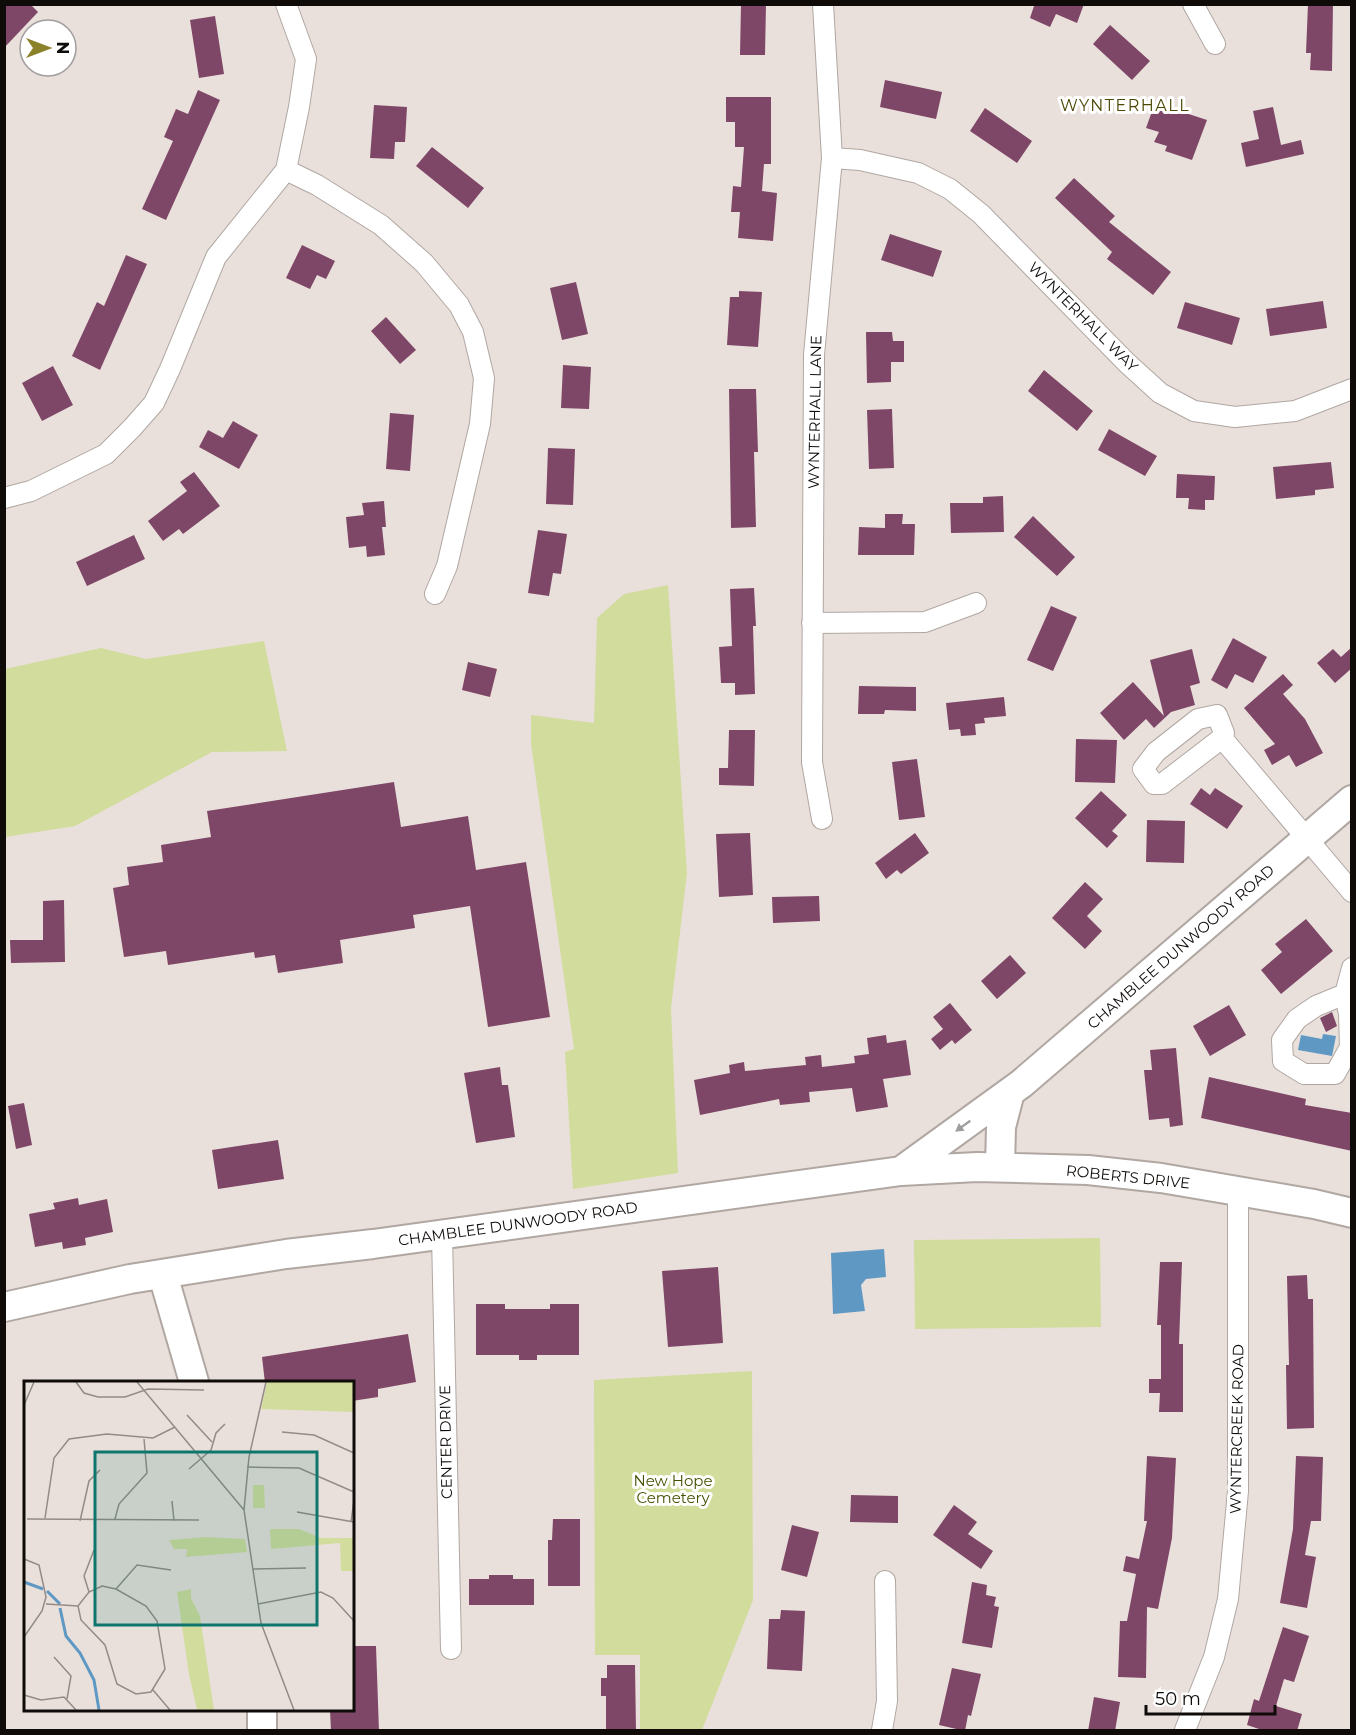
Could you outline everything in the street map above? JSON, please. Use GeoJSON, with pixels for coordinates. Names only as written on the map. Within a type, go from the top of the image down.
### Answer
{"type":"FeatureCollection","features":[{"type":"Feature","properties":{"kind":"street"},"geometry":{"type":"LineString","coordinates":[[4,498],[31,491],[106,454],[154,403],[216,257],[286,170],[306,59],[286,4]]}},
{"type":"Feature","properties":{"kind":"street","name":"WYNTERHALL LANE"},"geometry":{"type":"LineString","coordinates":[[822,819],[812,762],[812,623],[814,355],[832,158],[823,4]]}},
{"type":"Feature","properties":{"kind":"street"},"geometry":{"type":"LineString","coordinates":[[1193,4],[1215,45]]}},
{"type":"Feature","properties":{"kind":"street","name":"WYNTERHALL WAY"},"geometry":{"type":"LineString","coordinates":[[832,158],[860,160],[918,173],[950,189],[981,214],[1127,363],[1160,393],[1194,411],[1235,417],[1295,411],[1352,390]]}},
{"type":"Feature","properties":{"kind":"street"},"geometry":{"type":"LineString","coordinates":[[286,170],[317,185],[381,225],[424,263],[459,305],[473,332],[484,378],[480,424],[447,566],[435,594]]}},
{"type":"Feature","properties":{"kind":"street"},"geometry":{"type":"LineString","coordinates":[[812,623],[925,622],[976,603]]}},
{"type":"Feature","properties":{"kind":"street"},"geometry":{"type":"LineString","coordinates":[[1222,738],[1352,892]]}},
{"type":"Feature","properties":{"kind":"street","name":"CHAMBLEE DUNWOODY ROAD"},"geometry":{"type":"LineString","coordinates":[[4,1307],[112,1283],[286,1254],[442,1235],[901,1171],[1010,1092],[1352,800]]}},
{"type":"Feature","properties":{"kind":"street"},"geometry":{"type":"LineString","coordinates":[[1345,994],[1352,968]]}},
{"type":"Feature","properties":{"kind":"street"},"geometry":{"type":"LineString","coordinates":[[1000,1167],[1001,1127],[1010,1092]]}},
{"type":"Feature","properties":{"kind":"street","name":"ROBERTS DRIVE"},"geometry":{"type":"LineString","coordinates":[[901,1171],[1000,1167],[1088,1170],[1161,1178],[1314,1204],[1352,1213]]}},
{"type":"Feature","properties":{"kind":"street","name":"WYNTERCREEK ROAD"},"geometry":{"type":"LineString","coordinates":[[1185,1731],[1215,1657],[1228,1599],[1238,1491],[1238,1191]]}},
{"type":"Feature","properties":{"kind":"street","name":"CENTER DRIVE"},"geometry":{"type":"LineString","coordinates":[[442,1235],[451,1649]]}},
{"type":"Feature","properties":{"kind":"street"},"geometry":{"type":"LineString","coordinates":[[163,1275],[193,1381]]}},
{"type":"Feature","properties":{"kind":"street"},"geometry":{"type":"LineString","coordinates":[[882,1731],[887,1701],[885,1581]]}},
{"type":"Feature","properties":{"kind":"street"},"geometry":{"type":"LineString","coordinates":[[262,1711],[262,1731]]}},
{"type":"Feature","properties":{"kind":"green space"},"geometry":{"type":"Polygon","coordinates":[[[668,585],[687,873],[671,1008],[678,1173],[573,1189],[565,1052],[574,1049],[531,744],[531,715],[594,723],[597,618],[624,594],[668,585]]]}},
{"type":"Feature","properties":{"kind":"green space"},"geometry":{"type":"Polygon","coordinates":[[[264,641],[287,751],[212,752],[75,826],[5,837],[5,669],[101,648],[146,659],[264,641]]]}},
{"type":"Feature","properties":{"kind":"green space"},"geometry":{"type":"Polygon","coordinates":[[[1100,1238],[1101,1327],[915,1329],[914,1240],[1100,1238]]]}},
{"type":"Feature","properties":{"kind":"green space","name":"New Hope Cemetery"},"geometry":{"type":"Polygon","coordinates":[[[752,1371],[753,1600],[702,1730],[640,1730],[640,1655],[595,1655],[594,1380],[752,1371]]]}},
{"type":"Feature","properties":{"kind":"water"},"geometry":{"type":"Polygon","coordinates":[[[1323,1034],[1336,1036],[1332,1056],[1298,1050],[1301,1035],[1322,1039],[1323,1034]]]}},
{"type":"Feature","properties":{"kind":"water"},"geometry":{"type":"Polygon","coordinates":[[[884,1249],[886,1277],[866,1279],[861,1285],[865,1311],[833,1314],[831,1253],[884,1249]]]}},
{"type":"Feature","properties":{"kind":"building"},"geometry":{"type":"Polygon","coordinates":[[[4,4],[30,4],[38,12],[32,18],[18,18],[18,33],[4,48],[4,4]]]}},
{"type":"Feature","properties":{"kind":"building"},"geometry":{"type":"Polygon","coordinates":[[[741,4],[766,4],[765,55],[740,55],[741,4]]]}},
{"type":"Feature","properties":{"kind":"building"},"geometry":{"type":"Polygon","coordinates":[[[1033,4],[1084,4],[1077,23],[1056,14],[1050,27],[1030,18],[1033,4]]]}},
{"type":"Feature","properties":{"kind":"building"},"geometry":{"type":"Polygon","coordinates":[[[1308,4],[1333,4],[1332,71],[1310,70],[1311,53],[1306,53],[1308,4]]]}},
{"type":"Feature","properties":{"kind":"building"},"geometry":{"type":"Polygon","coordinates":[[[215,16],[224,74],[199,78],[190,20],[215,16]]]}},
{"type":"Feature","properties":{"kind":"building"},"geometry":{"type":"Polygon","coordinates":[[[1110,25],[1150,61],[1132,80],[1093,44],[1110,25]]]}},
{"type":"Feature","properties":{"kind":"building"},"geometry":{"type":"Polygon","coordinates":[[[885,80],[942,92],[936,119],[880,107],[885,80]]]}},
{"type":"Feature","properties":{"kind":"building"},"geometry":{"type":"Polygon","coordinates":[[[198,90],[220,100],[166,220],[142,209],[173,141],[164,137],[176,109],[188,114],[198,90]]]}},
{"type":"Feature","properties":{"kind":"building"},"geometry":{"type":"Polygon","coordinates":[[[726,97],[771,97],[771,164],[764,164],[762,191],[777,193],[773,241],[738,238],[740,212],[731,212],[733,186],[741,187],[744,147],[735,147],[735,122],[726,122],[726,97]]]}},
{"type":"Feature","properties":{"kind":"building"},"geometry":{"type":"Polygon","coordinates":[[[1155,103],[1207,120],[1192,160],[1165,151],[1167,146],[1154,142],[1159,132],[1146,128],[1155,103]]]}},
{"type":"Feature","properties":{"kind":"building"},"geometry":{"type":"Polygon","coordinates":[[[374,105],[407,107],[405,142],[395,142],[394,159],[370,158],[374,105]]]}},
{"type":"Feature","properties":{"kind":"building"},"geometry":{"type":"Polygon","coordinates":[[[1273,107],[1281,145],[1301,140],[1304,154],[1246,167],[1241,143],[1259,139],[1253,111],[1273,107]]]}},
{"type":"Feature","properties":{"kind":"building"},"geometry":{"type":"Polygon","coordinates":[[[985,108],[1032,141],[1017,163],[970,131],[985,108]]]}},
{"type":"Feature","properties":{"kind":"building"},"geometry":{"type":"Polygon","coordinates":[[[432,147],[484,188],[468,208],[416,166],[432,147]]]}},
{"type":"Feature","properties":{"kind":"building"},"geometry":{"type":"Polygon","coordinates":[[[1074,178],[1115,216],[1109,222],[1171,272],[1153,295],[1107,259],[1112,252],[1055,198],[1074,178]]]}},
{"type":"Feature","properties":{"kind":"building"},"geometry":{"type":"Polygon","coordinates":[[[890,234],[942,251],[933,277],[881,260],[890,234]]]}},
{"type":"Feature","properties":{"kind":"building"},"geometry":{"type":"Polygon","coordinates":[[[302,245],[335,261],[326,279],[317,275],[310,289],[286,278],[302,245]]]}},
{"type":"Feature","properties":{"kind":"building"},"geometry":{"type":"Polygon","coordinates":[[[126,255],[147,264],[100,370],[72,356],[97,302],[104,306],[126,255]]]}},
{"type":"Feature","properties":{"kind":"building"},"geometry":{"type":"Polygon","coordinates":[[[576,282],[588,334],[562,340],[550,288],[576,282]]]}},
{"type":"Feature","properties":{"kind":"building"},"geometry":{"type":"Polygon","coordinates":[[[739,291],[762,292],[758,347],[727,345],[730,297],[739,297],[739,291]]]}},
{"type":"Feature","properties":{"kind":"building"},"geometry":{"type":"Polygon","coordinates":[[[1323,301],[1327,328],[1270,336],[1266,309],[1323,301]]]}},
{"type":"Feature","properties":{"kind":"building"},"geometry":{"type":"Polygon","coordinates":[[[1185,302],[1240,318],[1232,345],[1177,328],[1185,302]]]}},
{"type":"Feature","properties":{"kind":"building"},"geometry":{"type":"Polygon","coordinates":[[[386,317],[416,350],[400,364],[371,331],[386,317]]]}},
{"type":"Feature","properties":{"kind":"building"},"geometry":{"type":"Polygon","coordinates":[[[866,332],[892,332],[893,341],[904,341],[904,362],[891,362],[891,382],[867,383],[866,332]]]}},
{"type":"Feature","properties":{"kind":"building"},"geometry":{"type":"Polygon","coordinates":[[[563,365],[591,367],[589,409],[561,408],[563,365]]]}},
{"type":"Feature","properties":{"kind":"building"},"geometry":{"type":"Polygon","coordinates":[[[53,366],[73,405],[42,421],[22,383],[53,366]]]}},
{"type":"Feature","properties":{"kind":"building"},"geometry":{"type":"Polygon","coordinates":[[[1044,370],[1093,411],[1077,431],[1028,391],[1044,370]]]}},
{"type":"Feature","properties":{"kind":"building"},"geometry":{"type":"Polygon","coordinates":[[[729,389],[756,389],[758,452],[754,452],[756,527],[731,528],[729,389]]]}},
{"type":"Feature","properties":{"kind":"building"},"geometry":{"type":"Polygon","coordinates":[[[892,409],[894,468],[869,469],[867,410],[892,409]]]}},
{"type":"Feature","properties":{"kind":"building"},"geometry":{"type":"Polygon","coordinates":[[[390,413],[414,415],[410,471],[386,469],[390,413]]]}},
{"type":"Feature","properties":{"kind":"building"},"geometry":{"type":"Polygon","coordinates":[[[233,421],[258,435],[239,469],[199,447],[208,430],[223,438],[233,421]]]}},
{"type":"Feature","properties":{"kind":"building"},"geometry":{"type":"Polygon","coordinates":[[[1109,429],[1157,456],[1145,476],[1098,450],[1109,429]]]}},
{"type":"Feature","properties":{"kind":"building"},"geometry":{"type":"Polygon","coordinates":[[[548,448],[575,449],[573,505],[546,504],[548,448]]]}},
{"type":"Feature","properties":{"kind":"building"},"geometry":{"type":"Polygon","coordinates":[[[1331,462],[1334,488],[1315,490],[1315,495],[1276,499],[1273,467],[1331,462]]]}},
{"type":"Feature","properties":{"kind":"building"},"geometry":{"type":"Polygon","coordinates":[[[194,472],[220,506],[183,534],[179,529],[163,541],[148,521],[187,491],[180,482],[194,472]]]}},
{"type":"Feature","properties":{"kind":"building"},"geometry":{"type":"Polygon","coordinates":[[[1177,474],[1215,476],[1214,500],[1205,500],[1205,510],[1188,509],[1189,498],[1176,498],[1177,474]]]}},
{"type":"Feature","properties":{"kind":"building"},"geometry":{"type":"Polygon","coordinates":[[[1003,496],[1004,532],[951,533],[950,503],[983,503],[983,497],[1003,496]]]}},
{"type":"Feature","properties":{"kind":"building"},"geometry":{"type":"Polygon","coordinates":[[[384,501],[386,527],[382,527],[385,555],[367,557],[366,546],[349,548],[346,517],[364,515],[362,503],[384,501]]]}},
{"type":"Feature","properties":{"kind":"building"},"geometry":{"type":"Polygon","coordinates":[[[885,514],[903,514],[902,524],[915,524],[914,555],[858,555],[859,527],[885,528],[885,514]]]}},
{"type":"Feature","properties":{"kind":"building"},"geometry":{"type":"Polygon","coordinates":[[[1033,516],[1075,557],[1057,576],[1014,537],[1033,516]]]}},
{"type":"Feature","properties":{"kind":"building"},"geometry":{"type":"Polygon","coordinates":[[[538,530],[567,534],[561,574],[553,573],[549,596],[528,593],[538,530]]]}},
{"type":"Feature","properties":{"kind":"building"},"geometry":{"type":"Polygon","coordinates":[[[134,535],[145,559],[87,586],[76,562],[134,535]]]}},
{"type":"Feature","properties":{"kind":"building"},"geometry":{"type":"Polygon","coordinates":[[[754,588],[755,694],[735,695],[735,683],[721,683],[719,647],[732,646],[730,589],[754,588]]]}},
{"type":"Feature","properties":{"kind":"building"},"geometry":{"type":"Polygon","coordinates":[[[1051,606],[1077,617],[1053,671],[1027,660],[1051,606]]]}},
{"type":"Feature","properties":{"kind":"building"},"geometry":{"type":"Polygon","coordinates":[[[1233,638],[1267,657],[1253,683],[1235,674],[1227,689],[1211,680],[1233,638]]]}},
{"type":"Feature","properties":{"kind":"building"},"geometry":{"type":"Polygon","coordinates":[[[1352,647],[1352,668],[1335,683],[1317,663],[1333,649],[1341,657],[1352,647]]]}},
{"type":"Feature","properties":{"kind":"building"},"geometry":{"type":"Polygon","coordinates":[[[1192,649],[1200,683],[1190,686],[1195,705],[1171,712],[1154,728],[1146,719],[1124,740],[1100,713],[1133,682],[1164,716],[1150,660],[1192,649]]]}},
{"type":"Feature","properties":{"kind":"building"},"geometry":{"type":"Polygon","coordinates":[[[468,662],[497,669],[490,697],[462,690],[468,662]]]}},
{"type":"Feature","properties":{"kind":"building"},"geometry":{"type":"Polygon","coordinates":[[[1283,674],[1293,685],[1283,694],[1305,719],[1323,753],[1296,767],[1289,755],[1272,765],[1264,750],[1275,744],[1244,708],[1283,674]]]}},
{"type":"Feature","properties":{"kind":"building"},"geometry":{"type":"Polygon","coordinates":[[[859,686],[916,687],[916,711],[885,710],[884,714],[858,714],[859,686]]]}},
{"type":"Feature","properties":{"kind":"building"},"geometry":{"type":"Polygon","coordinates":[[[1004,697],[1006,716],[984,718],[985,723],[975,724],[976,735],[961,736],[960,729],[949,730],[946,703],[1004,697]]]}},
{"type":"Feature","properties":{"kind":"building"},"geometry":{"type":"Polygon","coordinates":[[[729,730],[755,730],[754,786],[719,785],[719,768],[728,768],[729,730]]]}},
{"type":"Feature","properties":{"kind":"building"},"geometry":{"type":"Polygon","coordinates":[[[1076,739],[1117,740],[1115,783],[1075,782],[1076,739]]]}},
{"type":"Feature","properties":{"kind":"building"},"geometry":{"type":"Polygon","coordinates":[[[917,759],[925,817],[899,820],[892,762],[917,759]]]}},
{"type":"Feature","properties":{"kind":"building"},"geometry":{"type":"Polygon","coordinates":[[[394,782],[401,827],[468,816],[476,870],[526,862],[550,1017],[488,1027],[470,906],[413,915],[415,928],[340,940],[343,963],[278,973],[275,955],[255,958],[254,952],[168,965],[166,951],[124,957],[113,888],[129,885],[127,867],[163,862],[161,845],[211,837],[207,811],[394,782]]]}},
{"type":"Feature","properties":{"kind":"building"},"geometry":{"type":"Polygon","coordinates":[[[1201,788],[1210,795],[1215,788],[1243,806],[1227,829],[1190,804],[1201,788]]]}},
{"type":"Feature","properties":{"kind":"building"},"geometry":{"type":"Polygon","coordinates":[[[1101,791],[1127,815],[1112,831],[1118,836],[1107,848],[1075,818],[1101,791]]]}},
{"type":"Feature","properties":{"kind":"building"},"geometry":{"type":"Polygon","coordinates":[[[1147,820],[1185,821],[1184,863],[1146,862],[1147,820]]]}},
{"type":"Feature","properties":{"kind":"building"},"geometry":{"type":"Polygon","coordinates":[[[750,833],[753,895],[719,897],[716,834],[750,833]]]}},
{"type":"Feature","properties":{"kind":"building"},"geometry":{"type":"Polygon","coordinates":[[[915,833],[929,853],[901,874],[897,870],[886,879],[875,863],[915,833]]]}},
{"type":"Feature","properties":{"kind":"building"},"geometry":{"type":"Polygon","coordinates":[[[1085,882],[1103,899],[1087,916],[1102,931],[1085,949],[1052,918],[1085,882]]]}},
{"type":"Feature","properties":{"kind":"building"},"geometry":{"type":"Polygon","coordinates":[[[819,896],[820,921],[773,923],[772,897],[819,896]]]}},
{"type":"Feature","properties":{"kind":"building"},"geometry":{"type":"Polygon","coordinates":[[[64,900],[65,962],[11,963],[10,940],[43,940],[43,901],[64,900]]]}},
{"type":"Feature","properties":{"kind":"building"},"geometry":{"type":"Polygon","coordinates":[[[1306,919],[1333,951],[1281,994],[1261,970],[1282,952],[1275,944],[1306,919]]]}},
{"type":"Feature","properties":{"kind":"building"},"geometry":{"type":"Polygon","coordinates":[[[1010,955],[1026,973],[997,999],[981,981],[1010,955]]]}},
{"type":"Feature","properties":{"kind":"building"},"geometry":{"type":"Polygon","coordinates":[[[950,1003],[972,1030],[955,1044],[952,1040],[940,1050],[931,1039],[943,1029],[933,1017],[950,1003]]]}},
{"type":"Feature","properties":{"kind":"building"},"geometry":{"type":"Polygon","coordinates":[[[1229,1005],[1246,1035],[1210,1056],[1193,1026],[1229,1005]]]}},
{"type":"Feature","properties":{"kind":"building"},"geometry":{"type":"Polygon","coordinates":[[[1332,1012],[1337,1026],[1326,1032],[1320,1018],[1332,1012]]]}},
{"type":"Feature","properties":{"kind":"building"},"geometry":{"type":"Polygon","coordinates":[[[886,1035],[887,1043],[906,1040],[911,1075],[883,1079],[888,1107],[856,1112],[852,1088],[809,1092],[810,1102],[780,1105],[779,1099],[700,1115],[694,1080],[730,1073],[729,1065],[744,1062],[745,1071],[806,1065],[805,1057],[821,1055],[822,1067],[855,1063],[854,1056],[869,1054],[867,1038],[886,1035]]]}},
{"type":"Feature","properties":{"kind":"building"},"geometry":{"type":"Polygon","coordinates":[[[1176,1048],[1183,1125],[1170,1127],[1169,1118],[1149,1120],[1144,1070],[1152,1070],[1150,1050],[1176,1048]]]}},
{"type":"Feature","properties":{"kind":"building"},"geometry":{"type":"Polygon","coordinates":[[[500,1067],[502,1085],[508,1085],[515,1137],[476,1143],[464,1073],[500,1067]]]}},
{"type":"Feature","properties":{"kind":"building"},"geometry":{"type":"Polygon","coordinates":[[[1209,1077],[1306,1099],[1305,1105],[1352,1113],[1352,1151],[1201,1118],[1209,1077]]]}},
{"type":"Feature","properties":{"kind":"building"},"geometry":{"type":"Polygon","coordinates":[[[24,1103],[32,1145],[16,1149],[8,1106],[24,1103]]]}},
{"type":"Feature","properties":{"kind":"building"},"geometry":{"type":"Polygon","coordinates":[[[278,1140],[284,1179],[218,1189],[212,1150],[278,1140]]]}},
{"type":"Feature","properties":{"kind":"building"},"geometry":{"type":"Polygon","coordinates":[[[78,1198],[79,1205],[107,1199],[113,1232],[85,1238],[86,1245],[63,1249],[62,1242],[35,1247],[29,1214],[55,1209],[53,1203],[78,1198]]]}},
{"type":"Feature","properties":{"kind":"building"},"geometry":{"type":"Polygon","coordinates":[[[1160,1262],[1182,1262],[1179,1344],[1183,1344],[1183,1412],[1159,1412],[1160,1393],[1149,1393],[1149,1379],[1161,1379],[1161,1325],[1157,1325],[1160,1262]]]}},
{"type":"Feature","properties":{"kind":"building"},"geometry":{"type":"Polygon","coordinates":[[[718,1267],[723,1343],[668,1347],[662,1271],[718,1267]]]}},
{"type":"Feature","properties":{"kind":"building"},"geometry":{"type":"Polygon","coordinates":[[[1307,1275],[1308,1299],[1313,1299],[1314,1428],[1287,1429],[1286,1365],[1289,1365],[1287,1276],[1307,1275]]]}},
{"type":"Feature","properties":{"kind":"building"},"geometry":{"type":"Polygon","coordinates":[[[476,1304],[505,1304],[505,1309],[550,1309],[550,1304],[579,1304],[579,1355],[537,1355],[537,1360],[519,1360],[519,1355],[476,1355],[476,1304]]]}},
{"type":"Feature","properties":{"kind":"building"},"geometry":{"type":"Polygon","coordinates":[[[408,1334],[416,1382],[378,1389],[378,1397],[354,1401],[354,1381],[265,1381],[262,1357],[408,1334]]]}},
{"type":"Feature","properties":{"kind":"building"},"geometry":{"type":"Polygon","coordinates":[[[1147,1456],[1176,1458],[1172,1538],[1158,1609],[1147,1607],[1146,1678],[1118,1677],[1120,1621],[1127,1621],[1136,1574],[1123,1571],[1126,1556],[1139,1559],[1147,1521],[1144,1521],[1147,1456]]]}},
{"type":"Feature","properties":{"kind":"building"},"geometry":{"type":"Polygon","coordinates":[[[1296,1456],[1323,1457],[1321,1521],[1311,1521],[1305,1555],[1316,1557],[1307,1608],[1280,1603],[1293,1529],[1296,1456]]]}},
{"type":"Feature","properties":{"kind":"building"},"geometry":{"type":"Polygon","coordinates":[[[851,1495],[898,1496],[898,1523],[850,1522],[851,1495]]]}},
{"type":"Feature","properties":{"kind":"building"},"geometry":{"type":"Polygon","coordinates":[[[954,1505],[977,1522],[968,1534],[993,1551],[981,1569],[933,1535],[954,1505]]]}},
{"type":"Feature","properties":{"kind":"building"},"geometry":{"type":"Polygon","coordinates":[[[553,1519],[580,1519],[580,1586],[548,1586],[548,1540],[552,1540],[553,1519]]]}},
{"type":"Feature","properties":{"kind":"building"},"geometry":{"type":"Polygon","coordinates":[[[792,1525],[819,1532],[807,1577],[781,1570],[792,1525]]]}},
{"type":"Feature","properties":{"kind":"building"},"geometry":{"type":"Polygon","coordinates":[[[489,1575],[513,1575],[513,1579],[534,1579],[534,1605],[469,1605],[469,1579],[489,1579],[489,1575]]]}},
{"type":"Feature","properties":{"kind":"building"},"geometry":{"type":"Polygon","coordinates":[[[972,1582],[987,1585],[986,1595],[996,1597],[994,1606],[999,1607],[992,1648],[962,1643],[972,1582]]]}},
{"type":"Feature","properties":{"kind":"building"},"geometry":{"type":"Polygon","coordinates":[[[781,1610],[805,1611],[802,1671],[767,1669],[769,1619],[780,1619],[781,1610]]]}},
{"type":"Feature","properties":{"kind":"building"},"geometry":{"type":"Polygon","coordinates":[[[1283,1627],[1309,1636],[1294,1682],[1284,1679],[1276,1706],[1302,1714],[1297,1731],[1265,1731],[1247,1725],[1254,1699],[1259,1701],[1283,1627]]]}},
{"type":"Feature","properties":{"kind":"building"},"geometry":{"type":"Polygon","coordinates":[[[354,1646],[376,1646],[379,1731],[331,1731],[330,1711],[354,1711],[354,1646]]]}},
{"type":"Feature","properties":{"kind":"building"},"geometry":{"type":"Polygon","coordinates":[[[607,1665],[635,1665],[636,1731],[606,1731],[606,1696],[601,1696],[601,1678],[607,1678],[607,1665]]]}},
{"type":"Feature","properties":{"kind":"building"},"geometry":{"type":"Polygon","coordinates":[[[952,1668],[981,1674],[965,1731],[939,1725],[952,1668]]]}},
{"type":"Feature","properties":{"kind":"building"},"geometry":{"type":"Polygon","coordinates":[[[1094,1697],[1120,1702],[1115,1731],[1088,1731],[1094,1697]]]}},
{"type":"Feature","properties":{"kind":"district","name":"WYNTERHALL"},"geometry":{"type":"Point","coordinates":[1125,105]}}]}
